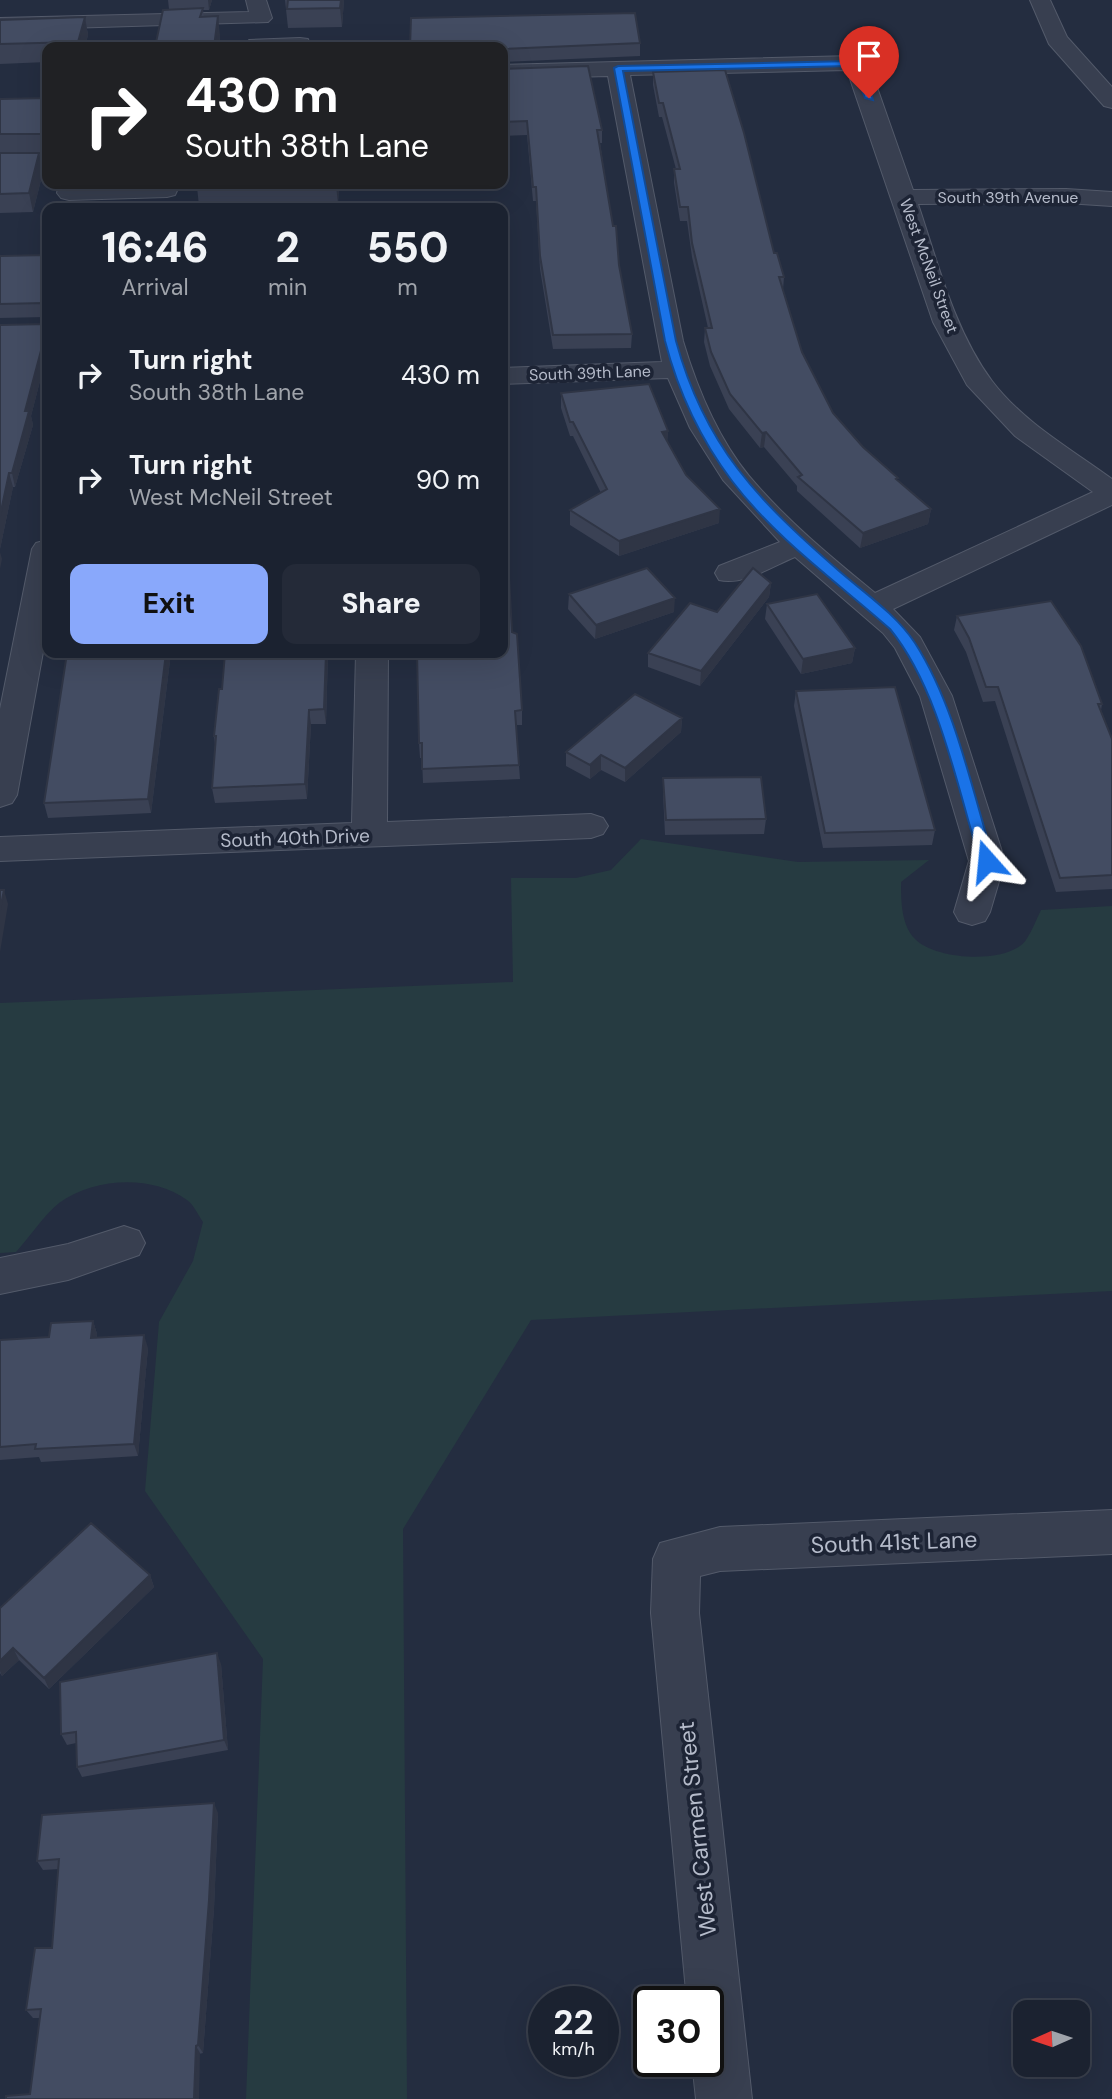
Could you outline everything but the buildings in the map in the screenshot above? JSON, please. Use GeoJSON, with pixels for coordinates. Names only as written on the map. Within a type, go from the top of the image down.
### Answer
{"type":"FeatureCollection","features":[{"type":"Feature","properties":{"kind":"street"},"geometry":{"type":"LineString","coordinates":[[1040,0],[1057,39],[1112,101]]}},
{"type":"Feature","properties":{"kind":"street"},"geometry":{"type":"LineString","coordinates":[[0,24],[259,9],[257,42]]}},
{"type":"Feature","properties":{"kind":"street","name":"West McNeil Street"},"geometry":{"type":"LineString","coordinates":[[618,68],[853,63],[861,73],[946,322],[981,385],[1026,430],[1112,493]]}},
{"type":"Feature","properties":{"kind":"street"},"geometry":{"type":"LineString","coordinates":[[508,72],[618,68],[670,341],[678,370],[704,428],[737,480],[799,545],[894,626],[909,644],[936,696],[987,861],[972,912]]}},
{"type":"Feature","properties":{"kind":"street"},"geometry":{"type":"LineString","coordinates":[[0,163],[42,162]]}},
{"type":"Feature","properties":{"kind":"street"},"geometry":{"type":"LineString","coordinates":[[70,189],[69,193],[167,189]]}},
{"type":"Feature","properties":{"kind":"street","name":"South 39th Avenue"},"geometry":{"type":"LineString","coordinates":[[903,197],[1066,196],[1112,200]]}},
{"type":"Feature","properties":{"kind":"street","name":"South 39th Lane"},"geometry":{"type":"LineString","coordinates":[[508,376],[678,370]]}},
{"type":"Feature","properties":{"kind":"street"},"geometry":{"type":"LineString","coordinates":[[871,607],[1112,493]]}},
{"type":"Feature","properties":{"kind":"street"},"geometry":{"type":"LineString","coordinates":[[730,573],[799,545]]}},
{"type":"Feature","properties":{"kind":"street"},"geometry":{"type":"LineString","coordinates":[[0,795],[42,575]]}},
{"type":"Feature","properties":{"kind":"street"},"geometry":{"type":"LineString","coordinates":[[369,836],[372,658]]}},
{"type":"Feature","properties":{"kind":"street","name":"South 40th Drive"},"geometry":{"type":"LineString","coordinates":[[0,849],[591,826]]}},
{"type":"Feature","properties":{"kind":"street"},"geometry":{"type":"LineString","coordinates":[[0,1276],[68,1262],[124,1243]]}},
{"type":"Feature","properties":{"kind":"street","name":"South 41st Lane"},"geometry":{"type":"LineString","coordinates":[[677,1559],[720,1549],[1112,1532]]}},
{"type":"Feature","properties":{"kind":"street","name":"West Carmen Street"},"geometry":{"type":"LineString","coordinates":[[677,1559],[676,1613],[724,2099]]}},
{"type":"Feature","properties":{"kind":"green space"},"geometry":{"type":"Polygon","coordinates":[[[641,839],[798,862],[929,860],[901,882],[904,920],[910,933],[925,946],[954,955],[988,956],[1017,948],[1026,940],[1041,910],[1112,906],[1112,1291],[531,1320],[403,1529],[407,2099],[246,2099],[263,1659],[145,1491],[159,1322],[193,1261],[203,1222],[189,1202],[173,1192],[140,1183],[105,1184],[89,1188],[59,1203],[16,1252],[0,1253],[0,1003],[513,982],[511,878],[576,878],[611,870],[641,839]]]}},
{"type":"Feature","properties":{"kind":"route"},"geometry":{"type":"LineString","coordinates":[[869,98],[861,73],[853,63],[618,68],[670,341],[678,370],[704,428],[737,480],[781,527],[894,626],[909,644],[936,696],[987,861]]}}]}
